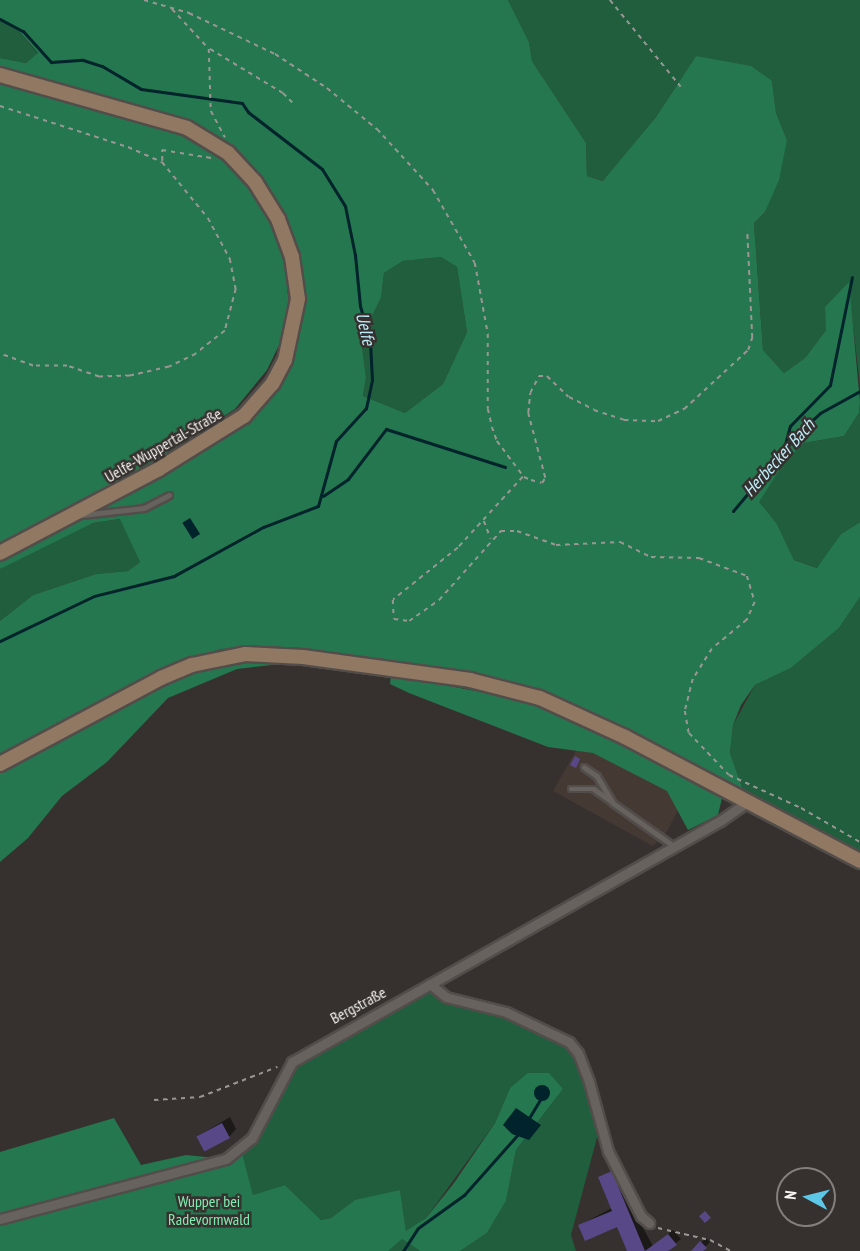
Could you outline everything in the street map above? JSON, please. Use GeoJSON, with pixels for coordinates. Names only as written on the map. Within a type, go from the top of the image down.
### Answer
{"type":"FeatureCollection","features":[{"type":"Feature","properties":{"kind":"main road","name":"Uelfe-Wuppertal-Straße"},"geometry":{"type":"LineString","coordinates":[[0,75],[188,128],[228,153],[263,192],[290,250],[297,310],[285,360],[258,402],[232,426],[0,553]]}},
{"type":"Feature","properties":{"kind":"main road"},"geometry":{"type":"LineString","coordinates":[[0,764],[178,670],[215,659],[269,654],[441,675],[528,694],[597,723],[860,861]]}},
{"type":"Feature","properties":{"kind":"street","name":"Bergstraße"},"geometry":{"type":"LineString","coordinates":[[292,1062],[674,846],[747,802]]}},
{"type":"Feature","properties":{"kind":"street"},"geometry":{"type":"LineString","coordinates":[[430,984],[446,997],[506,1012],[569,1042],[589,1082],[608,1151],[619,1166],[641,1216],[649,1223]]}},
{"type":"Feature","properties":{"kind":"street"},"geometry":{"type":"LineString","coordinates":[[0,1219],[226,1159],[252,1138],[292,1062]]}},
{"type":"Feature","properties":{"kind":"lane"},"geometry":{"type":"LineString","coordinates":[[69,516],[144,508],[169,495]]}},
{"type":"Feature","properties":{"kind":"lane"},"geometry":{"type":"LineString","coordinates":[[584,767],[597,776],[613,803]]}},
{"type":"Feature","properties":{"kind":"lane"},"geometry":{"type":"LineString","coordinates":[[571,789],[594,789],[674,846]]}},
{"type":"Feature","properties":{"kind":"path"},"geometry":{"type":"LineString","coordinates":[[144,0],[170,8],[275,54],[327,88],[393,144],[433,190],[475,263],[488,334],[488,409],[492,427],[497,441],[524,477],[542,483],[545,478],[528,413],[530,393],[539,376],[547,376],[569,397],[594,410],[624,420],[658,421],[684,409],[748,350],[752,338],[748,288],[750,241],[747,230]]}},
{"type":"Feature","properties":{"kind":"path"},"geometry":{"type":"LineString","coordinates":[[610,0],[681,87]]}},
{"type":"Feature","properties":{"kind":"path"},"geometry":{"type":"LineString","coordinates":[[170,8],[209,49],[283,93],[295,105]]}},
{"type":"Feature","properties":{"kind":"path"},"geometry":{"type":"LineString","coordinates":[[162,162],[162,150],[203,159],[228,153],[227,140],[211,106],[209,49]]}},
{"type":"Feature","properties":{"kind":"path"},"geometry":{"type":"LineString","coordinates":[[0,106],[119,144],[162,162],[208,218],[230,260],[236,289],[225,331],[185,360],[130,376],[99,377],[67,366],[33,366],[0,354]]}},
{"type":"Feature","properties":{"kind":"path"},"geometry":{"type":"LineString","coordinates":[[524,477],[458,548],[393,600],[394,619],[410,621],[439,600],[501,531],[517,531],[556,545],[620,542],[651,557],[699,558],[747,576],[755,602],[747,620],[712,649],[693,679],[686,711],[688,734],[729,775],[801,808],[860,842]]}},
{"type":"Feature","properties":{"kind":"path"},"geometry":{"type":"LineString","coordinates":[[484,520],[492,541]]}},
{"type":"Feature","properties":{"kind":"path"},"geometry":{"type":"LineString","coordinates":[[154,1100],[200,1096],[292,1062]]}},
{"type":"Feature","properties":{"kind":"path"},"geometry":{"type":"LineString","coordinates":[[649,1223],[710,1239],[731,1251]]}},
{"type":"Feature","properties":{"kind":"shaded area"},"geometry":{"type":"Polygon","coordinates":[[[582,740],[687,793],[665,835],[653,846],[553,791],[582,740]]]}},
{"type":"Feature","properties":{"kind":"green space"},"geometry":{"type":"Polygon","coordinates":[[[0,0],[508,0],[529,42],[532,61],[586,143],[587,176],[603,181],[656,117],[696,56],[751,66],[772,81],[776,113],[787,140],[779,180],[765,212],[754,223],[763,350],[784,373],[805,358],[826,330],[825,307],[849,282],[860,402],[859,413],[844,436],[804,443],[782,466],[759,502],[777,524],[794,560],[817,568],[841,534],[860,522],[860,597],[839,628],[791,668],[755,685],[741,705],[733,725],[730,753],[744,793],[562,700],[504,682],[471,673],[261,646],[222,649],[178,661],[0,754],[0,621],[33,595],[96,574],[128,571],[140,562],[120,519],[93,523],[0,569],[0,553],[194,449],[272,384],[298,299],[270,205],[208,137],[0,75],[0,58],[26,63],[38,53],[17,29],[0,20],[0,0]],[[441,257],[403,261],[384,273],[381,298],[361,338],[366,378],[363,396],[405,413],[443,384],[467,332],[457,267],[441,257]]]}},
{"type":"Feature","properties":{"kind":"green space"},"geometry":{"type":"Polygon","coordinates":[[[508,0],[860,0],[860,385],[848,283],[826,330],[805,358],[784,373],[763,350],[754,223],[765,212],[787,140],[776,113],[772,81],[696,56],[656,117],[604,181],[587,176],[586,143],[532,61],[529,42],[508,0]]]}},
{"type":"Feature","properties":{"kind":"green space"},"geometry":{"type":"Polygon","coordinates":[[[0,20],[17,29],[38,54],[26,63],[0,58],[0,20]]]}},
{"type":"Feature","properties":{"kind":"green space"},"geometry":{"type":"Polygon","coordinates":[[[0,78],[207,138],[252,182],[283,244],[289,306],[282,339],[267,370],[235,409],[150,464],[0,545],[0,78]]]}},
{"type":"Feature","properties":{"kind":"green space"},"geometry":{"type":"Polygon","coordinates":[[[441,257],[457,267],[467,332],[443,384],[405,413],[363,396],[366,378],[361,338],[381,298],[384,273],[403,261],[441,257]]]}},
{"type":"Feature","properties":{"kind":"green space"},"geometry":{"type":"Polygon","coordinates":[[[860,402],[860,522],[841,534],[818,568],[794,560],[777,524],[758,502],[782,466],[804,443],[844,436],[859,413],[860,402]]]}},
{"type":"Feature","properties":{"kind":"green space"},"geometry":{"type":"Polygon","coordinates":[[[121,519],[140,562],[128,571],[96,574],[33,595],[0,621],[0,569],[9,562],[93,523],[121,519]]]}},
{"type":"Feature","properties":{"kind":"green space"},"geometry":{"type":"Polygon","coordinates":[[[860,597],[860,855],[744,793],[730,753],[733,725],[755,685],[791,668],[839,628],[860,597]]]}},
{"type":"Feature","properties":{"kind":"green space"},"geometry":{"type":"Polygon","coordinates":[[[260,660],[308,661],[237,669],[168,698],[107,762],[62,796],[28,838],[0,862],[0,772],[159,685],[219,664],[260,660]]]}},
{"type":"Feature","properties":{"kind":"green space"},"geometry":{"type":"Polygon","coordinates":[[[391,675],[523,700],[576,721],[722,798],[718,815],[688,830],[667,791],[593,753],[548,747],[409,693],[390,684],[391,675]]]}},
{"type":"Feature","properties":{"kind":"green space","name":"Wupper bei Radevormwald"},"geometry":{"type":"Polygon","coordinates":[[[422,990],[505,1013],[568,1043],[577,1053],[599,1130],[571,1235],[576,1251],[460,1251],[487,1233],[506,1201],[516,1150],[563,1089],[510,1088],[495,1123],[426,1218],[406,1232],[400,1190],[366,1199],[402,1239],[420,1251],[0,1251],[251,1201],[323,1227],[356,1200],[331,1218],[321,1220],[285,1185],[253,1196],[241,1149],[294,1063],[422,990]]]}},
{"type":"Feature","properties":{"kind":"green space","name":"Wupper bei Radevormwald"},"geometry":{"type":"Polygon","coordinates":[[[528,1073],[549,1073],[563,1089],[516,1150],[506,1201],[487,1233],[460,1251],[420,1251],[402,1239],[388,1251],[0,1251],[0,1152],[114,1118],[141,1165],[186,1155],[226,1159],[241,1149],[253,1195],[285,1185],[321,1220],[331,1218],[355,1200],[400,1190],[406,1231],[426,1218],[454,1183],[495,1123],[510,1088],[528,1073]]]}},
{"type":"Feature","properties":{"kind":"water"},"geometry":{"type":"Polygon","coordinates":[[[190,518],[200,534],[192,539],[182,523],[190,518]]]}},
{"type":"Feature","properties":{"kind":"water"},"geometry":{"type":"Polygon","coordinates":[[[542,1085],[548,1087],[550,1093],[548,1099],[542,1101],[536,1099],[534,1093],[536,1087],[542,1085]]]}},
{"type":"Feature","properties":{"kind":"water"},"geometry":{"type":"Polygon","coordinates":[[[516,1108],[541,1125],[529,1140],[512,1134],[503,1125],[516,1108]]]}},
{"type":"Feature","properties":{"kind":"building"},"geometry":{"type":"Polygon","coordinates":[[[575,756],[580,759],[576,768],[570,765],[575,756]]]}},
{"type":"Feature","properties":{"kind":"building"},"geometry":{"type":"Polygon","coordinates":[[[222,1123],[230,1138],[204,1152],[196,1137],[222,1123]]]}},
{"type":"Feature","properties":{"kind":"building"},"geometry":{"type":"Polygon","coordinates":[[[619,1168],[625,1183],[618,1186],[645,1251],[627,1251],[617,1227],[585,1241],[578,1225],[612,1211],[598,1177],[619,1168]]]}},
{"type":"Feature","properties":{"kind":"building"},"geometry":{"type":"Polygon","coordinates":[[[705,1211],[711,1218],[705,1223],[699,1216],[705,1211]]]}},
{"type":"Feature","properties":{"kind":"building"},"geometry":{"type":"Polygon","coordinates":[[[668,1234],[677,1245],[668,1251],[645,1251],[668,1234]]]}},
{"type":"Feature","properties":{"kind":"building"},"geometry":{"type":"Polygon","coordinates":[[[700,1241],[707,1248],[703,1251],[691,1251],[700,1241]]]}},
{"type":"Feature","properties":{"kind":"waterway","name":"Uelfe"},"geometry":{"type":"LineString","coordinates":[[0,19],[23,31],[51,62],[83,60],[102,66],[141,89],[242,103],[248,112],[322,169],[345,206],[355,255],[360,306],[370,342],[372,380],[366,408],[336,441],[318,506],[263,527],[174,576],[94,596],[0,641]]}},
{"type":"Feature","properties":{"kind":"waterway"},"geometry":{"type":"LineString","coordinates":[[784,448],[790,426],[830,385],[852,277]]}},
{"type":"Feature","properties":{"kind":"waterway","name":"Herbecker Bach"},"geometry":{"type":"LineString","coordinates":[[733,511],[799,432],[820,413],[860,391]]}},
{"type":"Feature","properties":{"kind":"waterway","name":"Herbecker Bach"},"geometry":{"type":"LineString","coordinates":[[323,496],[348,479],[386,429],[505,467]]}},
{"type":"Feature","properties":{"kind":"waterway"},"geometry":{"type":"LineString","coordinates":[[529,1118],[541,1098]]}},
{"type":"Feature","properties":{"kind":"waterway"},"geometry":{"type":"LineString","coordinates":[[403,1251],[418,1228],[464,1195],[519,1133]]}}]}
